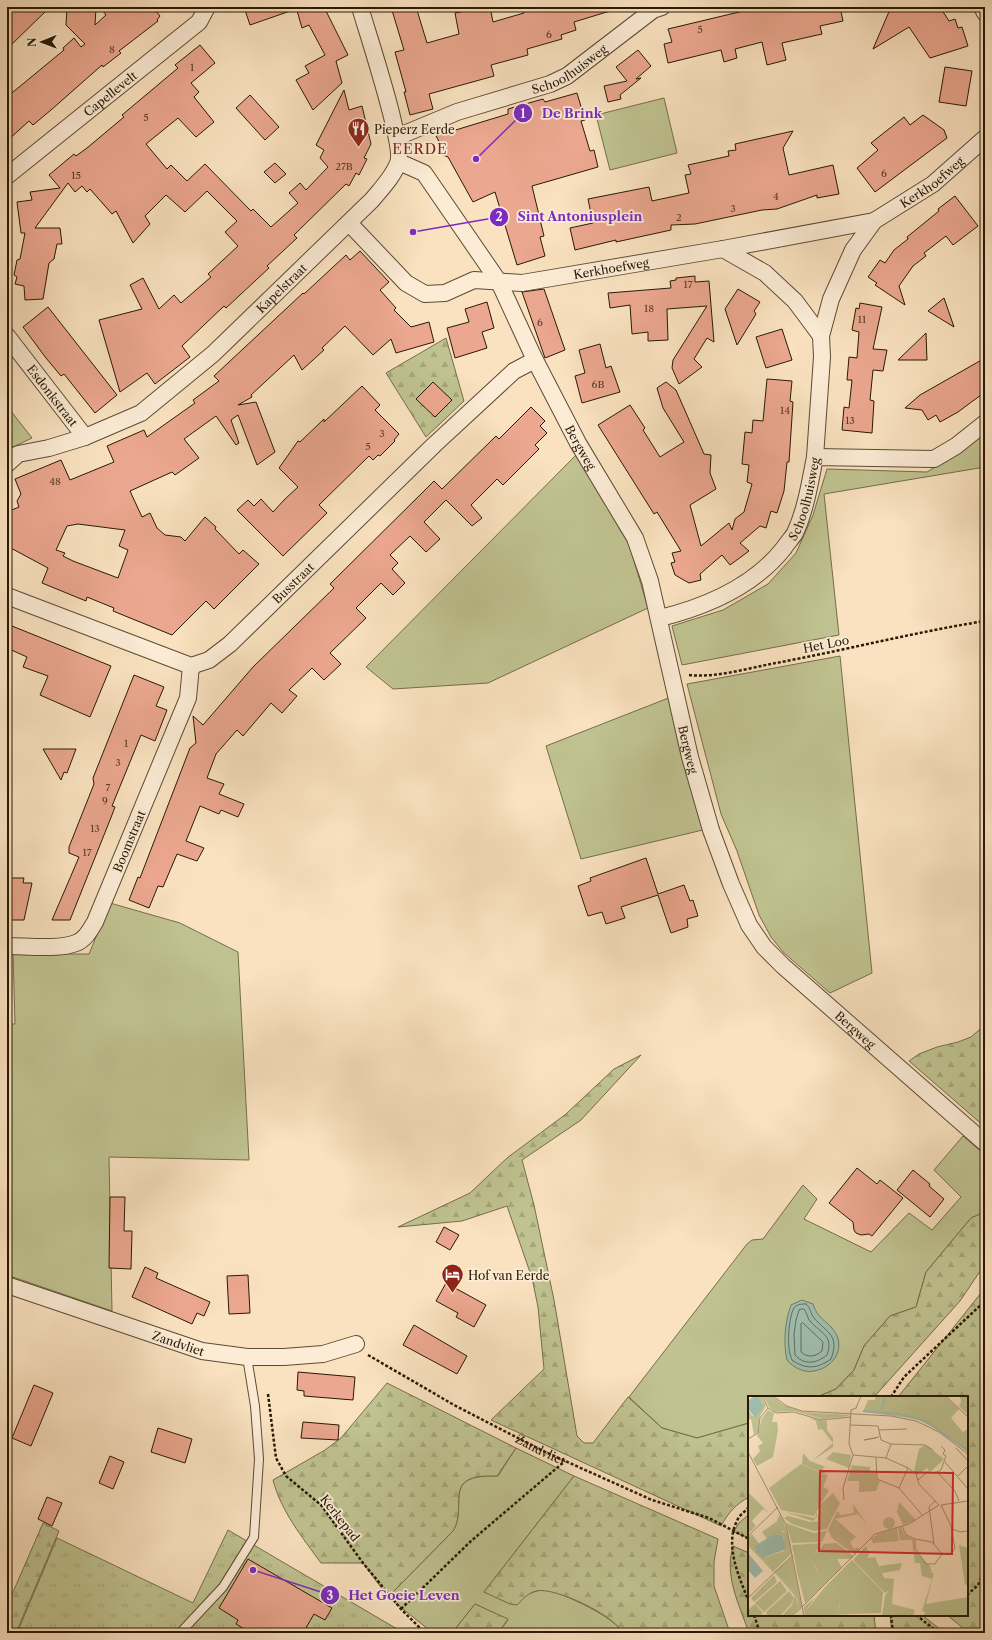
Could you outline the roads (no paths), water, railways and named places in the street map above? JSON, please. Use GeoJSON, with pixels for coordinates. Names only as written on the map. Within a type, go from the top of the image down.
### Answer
{"type":"FeatureCollection","features":[{"type":"Feature","properties":{"kind":"street","name":"Capellevelt"},"geometry":{"type":"LineString","coordinates":[[7,176],[199,22],[207,7]]}},
{"type":"Feature","properties":{"kind":"street"},"geometry":{"type":"LineString","coordinates":[[360,7],[398,137],[399,162]]}},
{"type":"Feature","properties":{"kind":"street","name":"Schoolhuisweg"},"geometry":{"type":"LineString","coordinates":[[398,137],[457,112],[550,84],[561,79],[653,10],[662,7]]}},
{"type":"Feature","properties":{"kind":"street"},"geometry":{"type":"LineString","coordinates":[[982,7],[985,13]]}},
{"type":"Feature","properties":{"kind":"street","name":"Kerkhoefweg"},"geometry":{"type":"LineString","coordinates":[[349,223],[406,283],[425,294],[445,293],[474,280],[522,283],[723,249],[874,221],[933,184],[985,138]]}},
{"type":"Feature","properties":{"kind":"street","name":"Kapelstraat"},"geometry":{"type":"LineString","coordinates":[[7,464],[18,454],[49,448],[84,437],[141,413],[213,354],[349,223],[390,179],[399,162]]}},
{"type":"Feature","properties":{"kind":"street","name":"Bergweg"},"geometry":{"type":"LineString","coordinates":[[399,162],[424,173],[499,282],[535,360],[578,443],[635,538],[650,581],[660,618],[690,757],[702,800],[724,866],[749,925],[764,947],[783,966],[985,1143]]}},
{"type":"Feature","properties":{"kind":"street","name":"Kerkhoefweg"},"geometry":{"type":"LineString","coordinates":[[815,457],[822,357],[820,336],[831,299],[853,250],[874,221]]}},
{"type":"Feature","properties":{"kind":"street"},"geometry":{"type":"LineString","coordinates":[[723,249],[765,273],[795,301],[820,336]]}},
{"type":"Feature","properties":{"kind":"street","name":"Esdonkstraat"},"geometry":{"type":"LineString","coordinates":[[7,336],[84,437]]}},
{"type":"Feature","properties":{"kind":"street","name":"Busstraat"},"geometry":{"type":"LineString","coordinates":[[191,666],[209,660],[230,644],[434,445],[514,370],[535,360]]}},
{"type":"Feature","properties":{"kind":"street","name":"Schoolhuisweg"},"geometry":{"type":"LineString","coordinates":[[660,618],[684,612],[735,590],[774,561],[794,534],[803,512],[815,457],[934,459],[956,446],[985,424]]}},
{"type":"Feature","properties":{"kind":"street"},"geometry":{"type":"LineString","coordinates":[[7,596],[191,666]]}},
{"type":"Feature","properties":{"kind":"street","name":"Boomstraat"},"geometry":{"type":"LineString","coordinates":[[7,946],[65,946],[77,942],[88,934],[95,922],[188,698],[191,666]]}},
{"type":"Feature","properties":{"kind":"street","name":"Zandvliet"},"geometry":{"type":"LineString","coordinates":[[7,1285],[202,1351],[248,1357],[305,1356],[361,1346]]}},
{"type":"Feature","properties":{"kind":"lane"},"geometry":{"type":"LineString","coordinates":[[180,1633],[223,1587],[254,1537],[259,1459],[255,1406],[248,1357]]}},
{"type":"Feature","properties":{"kind":"water"},"geometry":{"type":"Polygon","coordinates":[[[802,1300],[813,1304],[817,1313],[832,1328],[838,1339],[838,1351],[835,1357],[826,1366],[814,1371],[803,1371],[796,1368],[787,1360],[785,1332],[789,1312],[791,1305],[802,1300]]]}},
{"type":"Feature","properties":{"kind":"place","name":"Pieperz Eerde"},"geometry":{"type":"Point","coordinates":[358,148]}},
{"type":"Feature","properties":{"kind":"place","name":"De Brink"},"geometry":{"type":"Point","coordinates":[476,159]}},
{"type":"Feature","properties":{"kind":"place","name":"Sint Antoniusplein"},"geometry":{"type":"Point","coordinates":[413,232]}},
{"type":"Feature","properties":{"kind":"place","name":"Hof van Eerde"},"geometry":{"type":"Point","coordinates":[452,1294]}},
{"type":"Feature","properties":{"kind":"place","name":"Het Goeie Leven"},"geometry":{"type":"Point","coordinates":[253,1570]}},
{"type":"Feature","properties":{"kind":"district","name":"EERDE"},"geometry":{"type":"Point","coordinates":[420,149]}}]}
